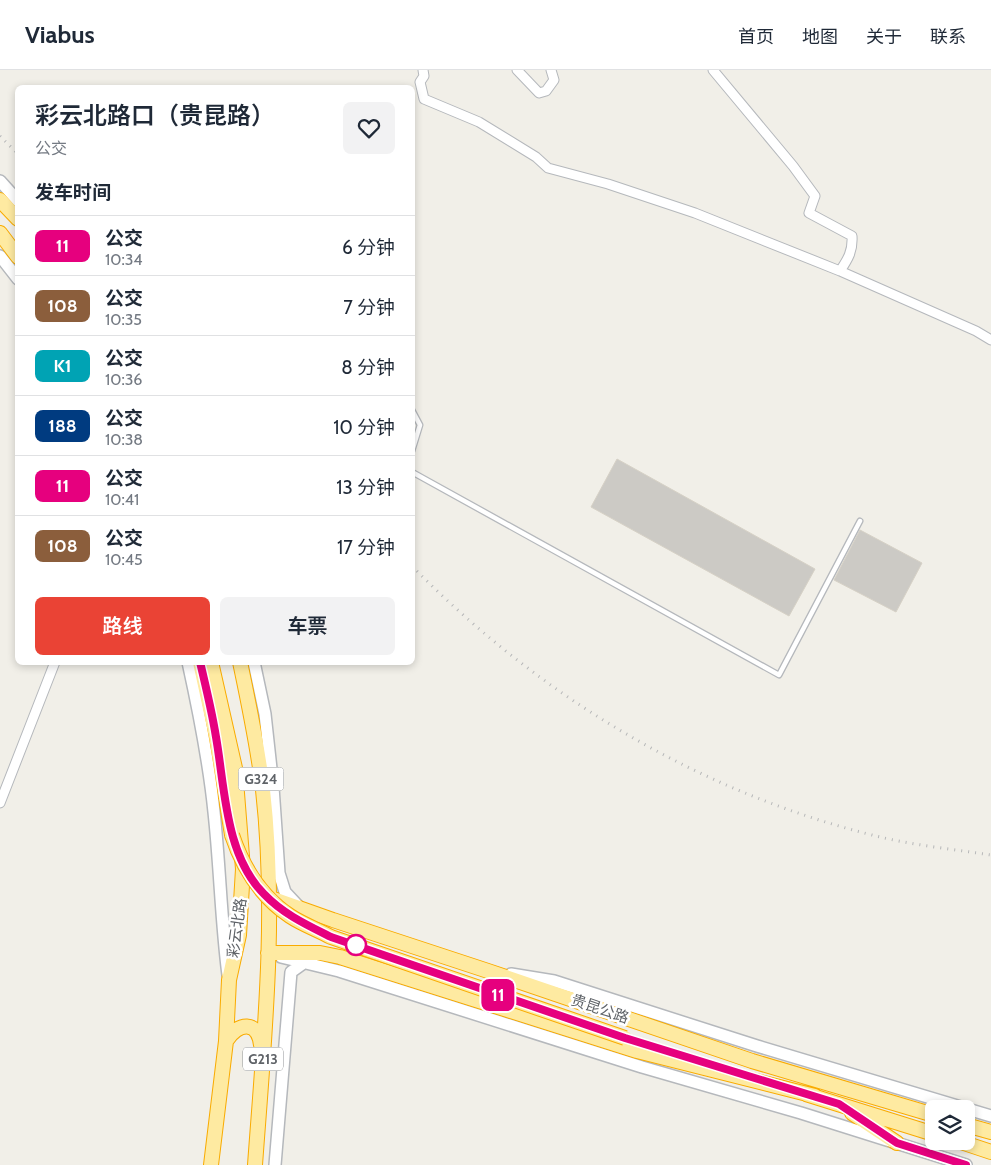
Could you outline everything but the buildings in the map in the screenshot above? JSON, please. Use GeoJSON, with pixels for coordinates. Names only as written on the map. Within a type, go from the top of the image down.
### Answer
{"type":"FeatureCollection","features":[{"type":"Feature","properties":{"kind":"highway"},"geometry":{"type":"LineString","coordinates":[[0,200],[15,216]]}},
{"type":"Feature","properties":{"kind":"highway"},"geometry":{"type":"LineString","coordinates":[[0,233],[15,253]]}},
{"type":"Feature","properties":{"kind":"highway","name":"贵昆公路"},"geometry":{"type":"LineString","coordinates":[[201,665],[216,736],[232,835],[239,855],[249,876],[264,894],[289,915],[331,937],[625,1038],[925,1131]]}},
{"type":"Feature","properties":{"kind":"highway","name":"彩云北路"},"geometry":{"type":"LineString","coordinates":[[212,1165],[226,1041],[229,980],[239,935],[242,898],[242,839],[235,768],[213,665]]}},
{"type":"Feature","properties":{"kind":"highway","name":"彩云北路"},"geometry":{"type":"LineString","coordinates":[[241,665],[257,743],[262,782],[268,868],[268,954],[255,1165]]}},
{"type":"Feature","properties":{"kind":"highway"},"geometry":{"type":"LineString","coordinates":[[268,896],[279,873]]}},
{"type":"Feature","properties":{"kind":"highway","name":"贵昆公路"},"geometry":{"type":"LineString","coordinates":[[268,896],[752,1061],[925,1112]]}},
{"type":"Feature","properties":{"kind":"highway"},"geometry":{"type":"LineString","coordinates":[[320,953],[314,943],[316,932],[322,925],[338,921]]}},
{"type":"Feature","properties":{"kind":"highway"},"geometry":{"type":"LineString","coordinates":[[268,954],[320,953],[340,958],[637,1051],[815,1096]]}},
{"type":"Feature","properties":{"kind":"highway"},"geometry":{"type":"LineString","coordinates":[[226,1041],[236,1028],[246,1026],[254,1029],[260,1035],[263,1058]]}},
{"type":"Feature","properties":{"kind":"highway"},"geometry":{"type":"LineString","coordinates":[[839,1104],[897,1143]]}},
{"type":"Feature","properties":{"kind":"highway"},"geometry":{"type":"LineString","coordinates":[[975,1128],[991,1132]]}},
{"type":"Feature","properties":{"kind":"highway"},"geometry":{"type":"LineString","coordinates":[[975,1147],[991,1152]]}},
{"type":"Feature","properties":{"kind":"street"},"geometry":{"type":"LineString","coordinates":[[423,70],[424,76],[420,82],[424,99],[479,122],[536,157],[548,168],[608,184],[695,213],[840,271],[967,327],[991,340]]}},
{"type":"Feature","properties":{"kind":"street"},"geometry":{"type":"LineString","coordinates":[[517,70],[539,93],[546,91],[554,80],[551,70]]}},
{"type":"Feature","properties":{"kind":"street"},"geometry":{"type":"LineString","coordinates":[[713,70],[793,166],[815,196],[809,213],[852,236],[850,255],[840,271]]}},
{"type":"Feature","properties":{"kind":"street"},"geometry":{"type":"LineString","coordinates":[[0,181],[15,198]]}},
{"type":"Feature","properties":{"kind":"street"},"geometry":{"type":"LineString","coordinates":[[0,256],[15,275]]}},
{"type":"Feature","properties":{"kind":"street"},"geometry":{"type":"LineString","coordinates":[[0,804],[54,665]]}},
{"type":"Feature","properties":{"kind":"street"},"geometry":{"type":"LineString","coordinates":[[189,665],[203,734],[214,812],[222,932],[229,980]]}},
{"type":"Feature","properties":{"kind":"street"},"geometry":{"type":"LineString","coordinates":[[255,665],[265,714],[273,787],[279,873],[285,892],[302,909]]}},
{"type":"Feature","properties":{"kind":"street"},"geometry":{"type":"LineString","coordinates":[[268,954],[339,970],[642,1067],[801,1113],[966,1165]]}},
{"type":"Feature","properties":{"kind":"street"},"geometry":{"type":"LineString","coordinates":[[275,1165],[291,972],[305,962]]}},
{"type":"Feature","properties":{"kind":"street"},"geometry":{"type":"LineString","coordinates":[[488,971],[554,981],[756,1046],[991,1116]]}},
{"type":"Feature","properties":{"kind":"lane"},"geometry":{"type":"LineString","coordinates":[[415,416],[420,425],[415,441]]}},
{"type":"Feature","properties":{"kind":"lane"},"geometry":{"type":"LineString","coordinates":[[415,474],[779,675],[860,521]]}},
{"type":"Feature","properties":{"kind":"railway"},"geometry":{"type":"LineString","coordinates":[[0,136],[15,151]]}},
{"type":"Feature","properties":{"kind":"railway"},"geometry":{"type":"LineString","coordinates":[[415,569],[461,613],[512,656],[567,696],[624,732],[683,765],[744,793],[807,816],[872,835],[916,844],[991,855]]}},
{"type":"Feature","properties":{"kind":"bus line","name":"11"},"geometry":{"type":"LineString","coordinates":[[201,665],[216,736],[232,835],[239,855],[249,876],[264,894],[289,915],[331,937],[607,1032],[839,1104],[897,1143],[966,1165]]}}]}
